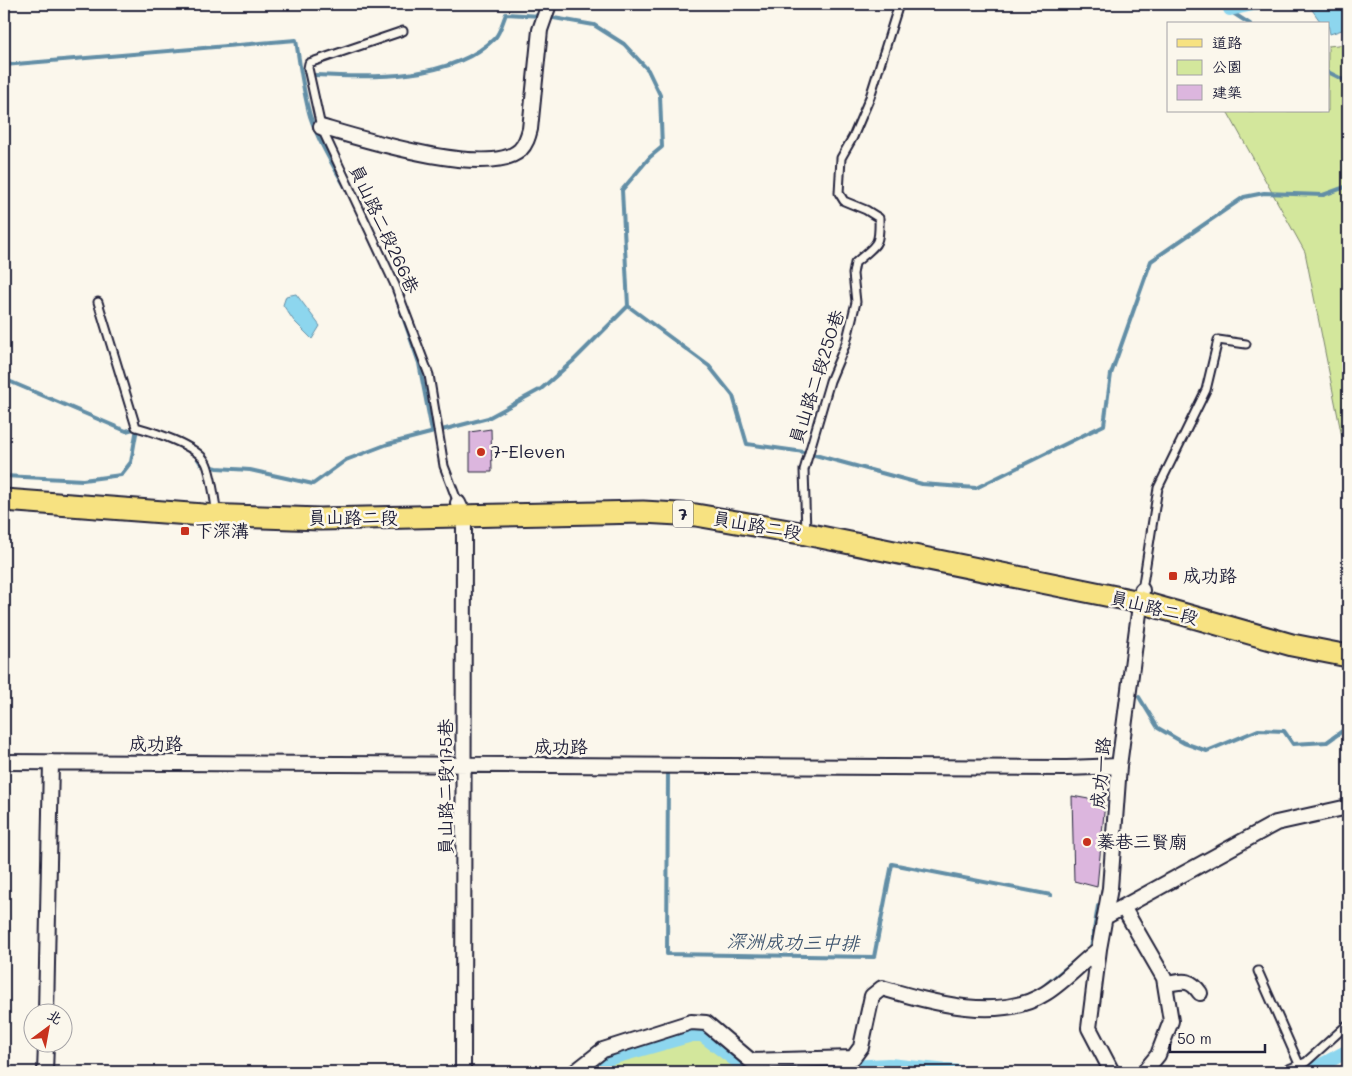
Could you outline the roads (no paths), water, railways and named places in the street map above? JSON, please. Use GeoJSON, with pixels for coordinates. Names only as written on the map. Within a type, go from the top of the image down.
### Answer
{"type":"FeatureCollection","features":[{"type":"Feature","properties":{"kind":"main road","name":"員山路二段"},"geometry":{"type":"LineString","coordinates":[[4,487],[320,519],[461,510],[643,512],[696,515],[806,528],[1141,596],[1348,644]]}},
{"type":"Feature","properties":{"kind":"main road","name":"員山路二段"},"geometry":{"type":"LineString","coordinates":[[4,500],[216,509]]}},
{"type":"Feature","properties":{"kind":"main road","name":"員山路二段"},"geometry":{"type":"LineString","coordinates":[[1141,596],[1292,645],[1348,656]]}},
{"type":"Feature","properties":{"kind":"street"},"geometry":{"type":"LineString","coordinates":[[321,127],[422,153],[464,159],[502,158],[519,151],[526,142],[530,129],[540,30],[549,4]]}},
{"type":"Feature","properties":{"kind":"street","name":"員山路二段175巷"},"geometry":{"type":"LineString","coordinates":[[461,510],[465,765],[463,1072]]}},
{"type":"Feature","properties":{"kind":"street","name":"成功一路"},"geometry":{"type":"LineString","coordinates":[[1112,1072],[1089,1028],[1115,838],[1119,766],[1141,596]]}},
{"type":"Feature","properties":{"kind":"street","name":"成功路"},"geometry":{"type":"LineString","coordinates":[[4,762],[1057,768],[1119,766]]}},
{"type":"Feature","properties":{"kind":"street"},"geometry":{"type":"LineString","coordinates":[[46,1004],[51,762]]}},
{"type":"Feature","properties":{"kind":"street"},"geometry":{"type":"LineString","coordinates":[[1105,917],[1276,823],[1348,807]]}},
{"type":"Feature","properties":{"kind":"street"},"geometry":{"type":"LineString","coordinates":[[1123,907],[1147,947],[1165,984],[1171,1021],[1158,1055],[1144,1072]]}},
{"type":"Feature","properties":{"kind":"street"},"geometry":{"type":"LineString","coordinates":[[575,1072],[603,1050],[691,1022],[706,1023],[751,1061],[853,1058],[861,1046],[872,996],[882,988],[923,1000],[969,1008],[1013,1006],[1045,994],[1099,949]]}},
{"type":"Feature","properties":{"kind":"street"},"geometry":{"type":"LineString","coordinates":[[1165,984],[1187,981],[1200,993]]}},
{"type":"Feature","properties":{"kind":"street"},"geometry":{"type":"LineString","coordinates":[[45,1072],[46,1054]]}},
{"type":"Feature","properties":{"kind":"lane","name":"員山路二段250巷"},"geometry":{"type":"LineString","coordinates":[[806,528],[804,470],[809,447],[830,381],[846,343],[856,302],[853,274],[855,263],[876,246],[880,236],[879,218],[866,210],[844,201],[839,193],[841,158],[853,137],[870,97],[899,4]]}},
{"type":"Feature","properties":{"kind":"lane","name":"員山路二段266巷"},"geometry":{"type":"LineString","coordinates":[[403,31],[309,63],[308,68],[321,127],[395,285],[429,375],[444,466],[461,510]]}},
{"type":"Feature","properties":{"kind":"lane"},"geometry":{"type":"LineString","coordinates":[[98,302],[136,427],[181,443],[205,461],[216,509]]}},
{"type":"Feature","properties":{"kind":"lane"},"geometry":{"type":"LineString","coordinates":[[1141,596],[1158,488],[1206,390],[1218,340],[1246,344]]}},
{"type":"Feature","properties":{"kind":"lane"},"geometry":{"type":"LineString","coordinates":[[1258,970],[1299,1064]]}},
{"type":"Feature","properties":{"kind":"lane"},"geometry":{"type":"LineString","coordinates":[[1281,1072],[1306,1062],[1348,1024]]}},
{"type":"Feature","properties":{"kind":"water"},"geometry":{"type":"Polygon","coordinates":[[[1308,4],[1348,4],[1348,28],[1330,34],[1330,22],[1321,22],[1308,4]]]}},
{"type":"Feature","properties":{"kind":"water"},"geometry":{"type":"Polygon","coordinates":[[[296,294],[320,326],[312,339],[294,321],[283,305],[286,296],[296,294]]]}},
{"type":"Feature","properties":{"kind":"waterway"},"geometry":{"type":"LineString","coordinates":[[1224,4],[1230,9]]}},
{"type":"Feature","properties":{"kind":"waterway"},"geometry":{"type":"LineString","coordinates":[[1230,9],[1253,4]]}},
{"type":"Feature","properties":{"kind":"waterway"},"geometry":{"type":"LineString","coordinates":[[1233,13],[1247,22]]}},
{"type":"Feature","properties":{"kind":"waterway"},"geometry":{"type":"LineString","coordinates":[[315,75],[385,76],[410,74],[434,69],[456,62],[477,52],[497,36],[506,14],[541,16]]}},
{"type":"Feature","properties":{"kind":"waterway"},"geometry":{"type":"LineString","coordinates":[[548,17],[594,25],[624,44],[648,70],[660,95],[662,147],[650,157],[622,190],[628,306]]}},
{"type":"Feature","properties":{"kind":"waterway"},"geometry":{"type":"LineString","coordinates":[[4,65],[296,40],[310,116],[322,145],[348,192]]}},
{"type":"Feature","properties":{"kind":"waterway"},"geometry":{"type":"LineString","coordinates":[[1330,73],[1348,82]]}},
{"type":"Feature","properties":{"kind":"waterway"},"geometry":{"type":"LineString","coordinates":[[194,453],[201,464],[217,468],[250,470],[313,484],[346,460],[388,444],[488,418],[541,389],[573,361],[628,306],[709,366],[733,396],[747,444],[804,452],[922,484],[976,488],[1104,425],[1111,374],[1151,261],[1244,197],[1264,193],[1323,195],[1348,186]]}},
{"type":"Feature","properties":{"kind":"waterway"},"geometry":{"type":"LineString","coordinates":[[394,291],[419,363],[432,431]]}},
{"type":"Feature","properties":{"kind":"waterway"},"geometry":{"type":"LineString","coordinates":[[4,379],[126,431],[137,428]]}},
{"type":"Feature","properties":{"kind":"waterway"},"geometry":{"type":"LineString","coordinates":[[4,476],[83,480],[121,475],[131,462],[138,429]]}},
{"type":"Feature","properties":{"kind":"waterway"},"geometry":{"type":"LineString","coordinates":[[1139,697],[1158,728],[1184,743],[1207,751],[1258,730],[1284,731],[1293,744],[1327,742],[1348,727]]}},
{"type":"Feature","properties":{"kind":"waterway","name":"深洲成功三中排"},"geometry":{"type":"LineString","coordinates":[[668,772],[667,954],[874,957],[892,864],[1051,895]]}},
{"type":"Feature","properties":{"kind":"waterway"},"geometry":{"type":"LineString","coordinates":[[1087,950],[1091,948],[1098,906]]}},
{"type":"Feature","properties":{"kind":"waterway"},"geometry":{"type":"LineString","coordinates":[[1039,990],[1082,955]]}},
{"type":"Feature","properties":{"kind":"waterway"},"geometry":{"type":"LineString","coordinates":[[976,1001],[994,1001]]}},
{"type":"Feature","properties":{"kind":"waterway"},"geometry":{"type":"LineString","coordinates":[[590,1072],[607,1059],[692,1035],[702,1035],[751,1072],[889,1065],[958,1072]]}},
{"type":"Feature","properties":{"kind":"waterway"},"geometry":{"type":"LineString","coordinates":[[1308,1072],[1348,1051]]}},
{"type":"Feature","properties":{"kind":"place","name":"7-Eleven"},"geometry":{"type":"Point","coordinates":[481,452]}},
{"type":"Feature","properties":{"kind":"place","name":"下深溝"},"geometry":{"type":"Point","coordinates":[185,531]}},
{"type":"Feature","properties":{"kind":"place","name":"成功路"},"geometry":{"type":"Point","coordinates":[1173,576]}},
{"type":"Feature","properties":{"kind":"place","name":"蓁巷三賢廟"},"geometry":{"type":"Point","coordinates":[1087,842]}}]}
